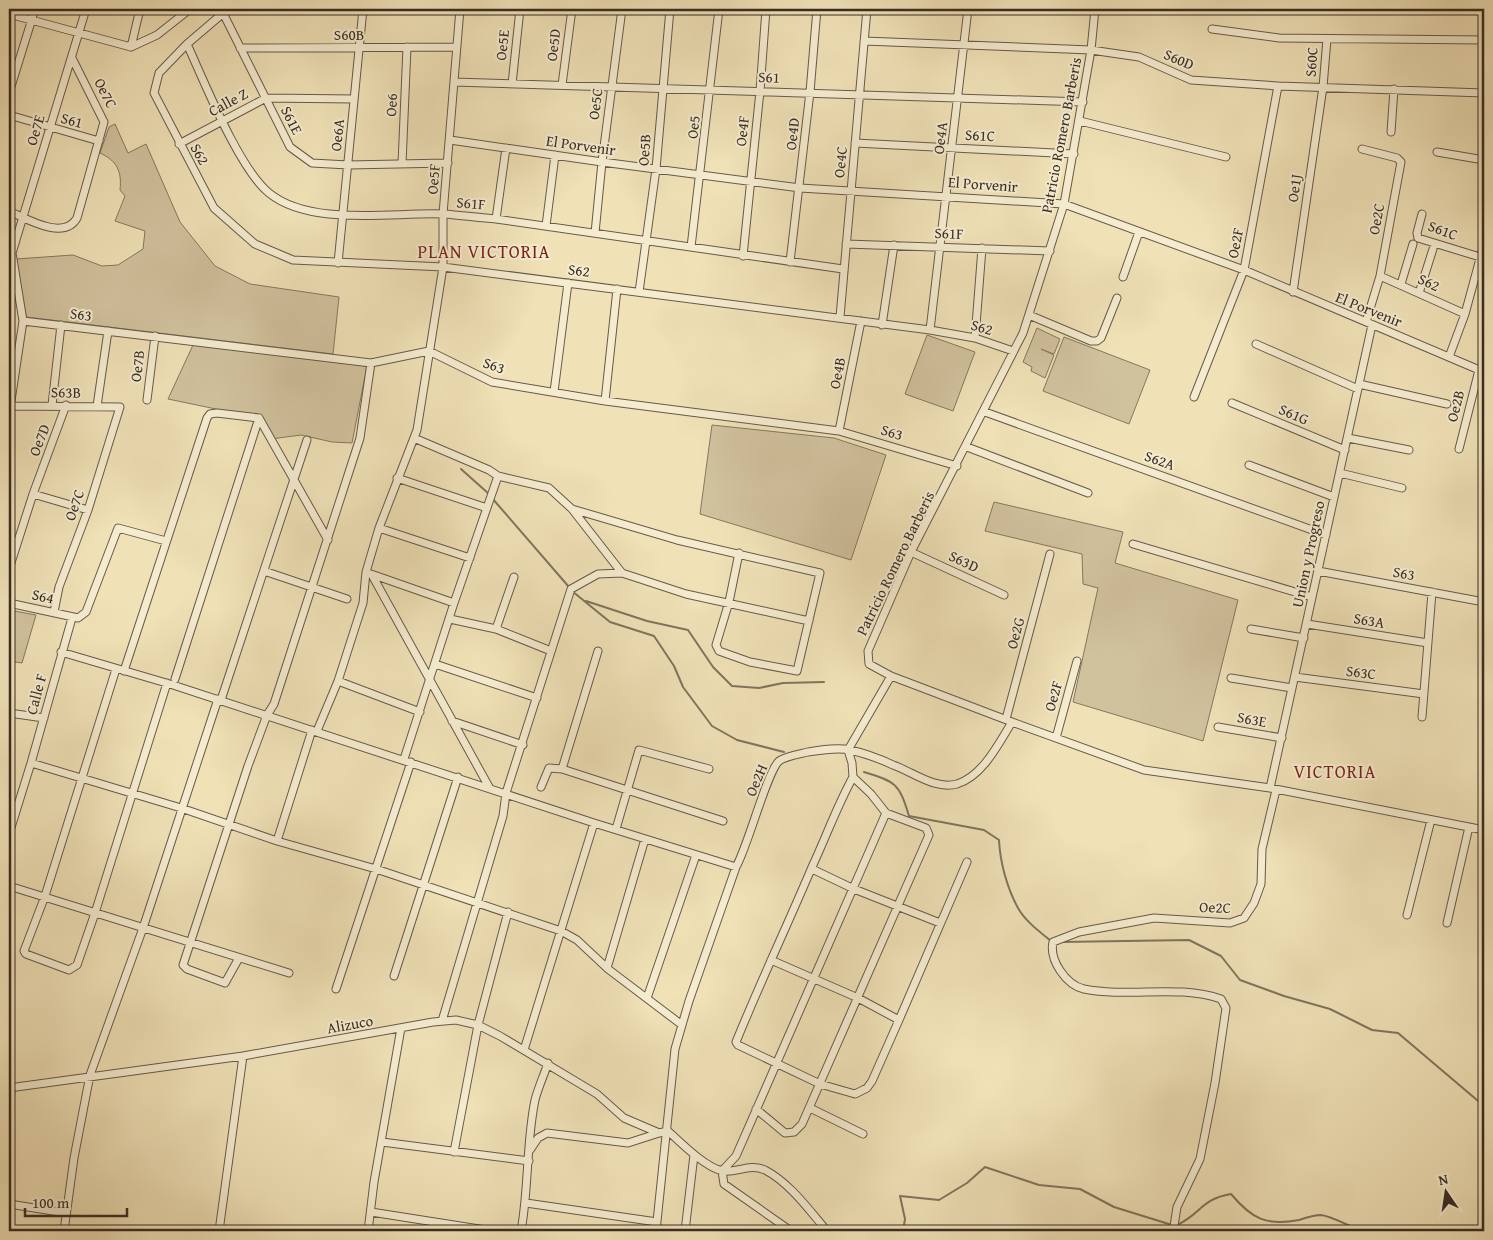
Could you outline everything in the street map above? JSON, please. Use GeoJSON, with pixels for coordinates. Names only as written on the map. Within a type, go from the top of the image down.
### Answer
{"type":"FeatureCollection","features":[{"type":"Feature","properties":{"kind":"street"},"geometry":{"type":"LineString","coordinates":[[9,93],[35,9]]}},
{"type":"Feature","properties":{"kind":"street","name":"Oe7E"},"geometry":{"type":"LineString","coordinates":[[17,288],[11,260],[86,9]]}},
{"type":"Feature","properties":{"kind":"street"},"geometry":{"type":"LineString","coordinates":[[131,47],[140,9]]}},
{"type":"Feature","properties":{"kind":"street"},"geometry":{"type":"LineString","coordinates":[[9,14],[31,22],[131,47],[157,35],[180,12],[190,9]]}},
{"type":"Feature","properties":{"kind":"street","name":"Oe6A"},"geometry":{"type":"LineString","coordinates":[[338,263],[363,9]]}},
{"type":"Feature","properties":{"kind":"street","name":"Oe5F"},"geometry":{"type":"LineString","coordinates":[[277,841],[314,731],[338,680],[363,603],[379,528],[414,438],[443,267],[443,214],[460,9]]}},
{"type":"Feature","properties":{"kind":"street","name":"Oe5E"},"geometry":{"type":"LineString","coordinates":[[512,84],[520,9]]}},
{"type":"Feature","properties":{"kind":"street","name":"Oe5D"},"geometry":{"type":"LineString","coordinates":[[562,85],[572,9]]}},
{"type":"Feature","properties":{"kind":"street","name":"Oe5C"},"geometry":{"type":"LineString","coordinates":[[595,232],[611,87],[622,9]]}},
{"type":"Feature","properties":{"kind":"street","name":"Oe5B"},"geometry":{"type":"LineString","coordinates":[[639,292],[656,169],[670,9]]}},
{"type":"Feature","properties":{"kind":"street","name":"Oe5"},"geometry":{"type":"LineString","coordinates":[[691,247],[701,175],[719,9]]}},
{"type":"Feature","properties":{"kind":"street","name":"Oe4F"},"geometry":{"type":"LineString","coordinates":[[743,256],[760,91],[766,9]]}},
{"type":"Feature","properties":{"kind":"street","name":"Oe4D"},"geometry":{"type":"LineString","coordinates":[[790,262],[800,188],[817,9]]}},
{"type":"Feature","properties":{"kind":"street","name":"Oe4C"},"geometry":{"type":"LineString","coordinates":[[840,317],[867,9]]}},
{"type":"Feature","properties":{"kind":"street","name":"Oe4A"},"geometry":{"type":"LineString","coordinates":[[930,330],[966,44],[968,9]]}},
{"type":"Feature","properties":{"kind":"street","name":"Patricio Romero Barberis"},"geometry":{"type":"LineString","coordinates":[[1095,9],[1080,121],[1064,204],[1029,315],[985,412],[912,552],[867,655],[867,660],[872,668],[891,676],[1144,770],[1273,789],[1484,830]]}},
{"type":"Feature","properties":{"kind":"street"},"geometry":{"type":"LineString","coordinates":[[187,44],[226,11]]}},
{"type":"Feature","properties":{"kind":"street","name":"S61E"},"geometry":{"type":"LineString","coordinates":[[226,11],[240,48],[290,147],[300,155],[312,162],[348,165],[448,163]]}},
{"type":"Feature","properties":{"kind":"street","name":"S60C"},"geometry":{"type":"LineString","coordinates":[[1212,30],[1279,38],[1484,40]]}},
{"type":"Feature","properties":{"kind":"street","name":"S60C"},"geometry":{"type":"LineString","coordinates":[[1323,87],[1327,39]]}},
{"type":"Feature","properties":{"kind":"street","name":"S60D"},"geometry":{"type":"LineString","coordinates":[[864,41],[1091,50],[1139,57],[1191,80],[1278,86],[1484,93]]}},
{"type":"Feature","properties":{"kind":"street","name":"S62"},"geometry":{"type":"LineString","coordinates":[[187,44],[159,73],[154,93],[179,144],[214,208],[255,244],[293,260],[443,267],[840,317],[974,338],[1014,351]]}},
{"type":"Feature","properties":{"kind":"street","name":"S61F"},"geometry":{"type":"LineString","coordinates":[[187,44],[223,121],[250,171],[268,193],[291,206],[343,216],[443,214],[496,219],[843,269]]}},
{"type":"Feature","properties":{"kind":"street","name":"Oe6"},"geometry":{"type":"LineString","coordinates":[[402,164],[407,47]]}},
{"type":"Feature","properties":{"kind":"street","name":"S60B"},"geometry":{"type":"LineString","coordinates":[[240,48],[457,47]]}},
{"type":"Feature","properties":{"kind":"street","name":"Oe7C"},"geometry":{"type":"LineString","coordinates":[[72,58],[104,117],[104,126],[99,141]]}},
{"type":"Feature","properties":{"kind":"street","name":"S61"},"geometry":{"type":"LineString","coordinates":[[454,82],[1083,102]]}},
{"type":"Feature","properties":{"kind":"street","name":"Oe2F"},"geometry":{"type":"LineString","coordinates":[[1194,397],[1244,270],[1278,86]]}},
{"type":"Feature","properties":{"kind":"street","name":"Oe1J"},"geometry":{"type":"LineString","coordinates":[[1293,292],[1323,87]]}},
{"type":"Feature","properties":{"kind":"street"},"geometry":{"type":"LineString","coordinates":[[1391,132],[1394,89]]}},
{"type":"Feature","properties":{"kind":"street","name":"Calle Z"},"geometry":{"type":"LineString","coordinates":[[179,144],[266,98],[354,99]]}},
{"type":"Feature","properties":{"kind":"street","name":"S61"},"geometry":{"type":"LineString","coordinates":[[9,116],[99,141]]}},
{"type":"Feature","properties":{"kind":"street"},"geometry":{"type":"LineString","coordinates":[[1080,121],[1226,157]]}},
{"type":"Feature","properties":{"kind":"street","name":"El Porvenir"},"geometry":{"type":"LineString","coordinates":[[450,140],[555,156],[800,188],[851,192],[947,195],[1064,204],[1244,270],[1481,371]]}},
{"type":"Feature","properties":{"kind":"street"},"geometry":{"type":"LineString","coordinates":[[9,211],[57,229],[68,227],[74,223],[99,141]]}},
{"type":"Feature","properties":{"kind":"street","name":"S61C"},"geometry":{"type":"LineString","coordinates":[[855,143],[1074,154]]}},
{"type":"Feature","properties":{"kind":"street"},"geometry":{"type":"LineString","coordinates":[[496,219],[506,148]]}},
{"type":"Feature","properties":{"kind":"street","name":"Oe2C"},"geometry":{"type":"LineString","coordinates":[[1362,149],[1397,158],[1401,162],[1369,324]]}},
{"type":"Feature","properties":{"kind":"street"},"geometry":{"type":"LineString","coordinates":[[1437,152],[1484,160]]}},
{"type":"Feature","properties":{"kind":"street"},"geometry":{"type":"LineString","coordinates":[[546,226],[555,156]]}},
{"type":"Feature","properties":{"kind":"street","name":"S61C"},"geometry":{"type":"LineString","coordinates":[[1422,214],[1417,233],[1418,238],[1480,257]]}},
{"type":"Feature","properties":{"kind":"street"},"geometry":{"type":"LineString","coordinates":[[1122,277],[1139,232]]}},
{"type":"Feature","properties":{"kind":"street","name":"S61F"},"geometry":{"type":"LineString","coordinates":[[846,244],[940,246],[1050,252]]}},
{"type":"Feature","properties":{"kind":"street"},"geometry":{"type":"LineString","coordinates":[[1401,284],[1413,244]]}},
{"type":"Feature","properties":{"kind":"street"},"geometry":{"type":"LineString","coordinates":[[1449,357],[1481,272],[1480,257],[1484,244]]}},
{"type":"Feature","properties":{"kind":"street"},"geometry":{"type":"LineString","coordinates":[[882,324],[894,245]]}},
{"type":"Feature","properties":{"kind":"street"},"geometry":{"type":"LineString","coordinates":[[974,338],[982,248]]}},
{"type":"Feature","properties":{"kind":"street"},"geometry":{"type":"LineString","coordinates":[[1419,293],[1433,249]]}},
{"type":"Feature","properties":{"kind":"street","name":"S62"},"geometry":{"type":"LineString","coordinates":[[1380,276],[1466,314]]}},
{"type":"Feature","properties":{"kind":"street"},"geometry":{"type":"LineString","coordinates":[[554,392],[568,283]]}},
{"type":"Feature","properties":{"kind":"street"},"geometry":{"type":"LineString","coordinates":[[9,288],[17,288],[23,321],[12,377],[9,414]]}},
{"type":"Feature","properties":{"kind":"street"},"geometry":{"type":"LineString","coordinates":[[605,401],[617,289]]}},
{"type":"Feature","properties":{"kind":"street"},"geometry":{"type":"LineString","coordinates":[[1029,315],[1097,341],[1101,338],[1117,298]]}},
{"type":"Feature","properties":{"kind":"street","name":"S63"},"geometry":{"type":"LineString","coordinates":[[23,321],[371,363],[429,351],[492,382],[605,401],[839,430],[957,466]]}},
{"type":"Feature","properties":{"kind":"street","name":"Oe4B"},"geometry":{"type":"LineString","coordinates":[[839,430],[861,321]]}},
{"type":"Feature","properties":{"kind":"street","name":"Union y Progreso"},"geometry":{"type":"LineString","coordinates":[[1273,789],[1292,688],[1359,386],[1369,324]]}},
{"type":"Feature","properties":{"kind":"street","name":"Oe7D"},"geometry":{"type":"LineString","coordinates":[[52,405],[61,326]]}},
{"type":"Feature","properties":{"kind":"street"},"geometry":{"type":"LineString","coordinates":[[97,406],[108,331]]}},
{"type":"Feature","properties":{"kind":"street","name":"Oe7B"},"geometry":{"type":"LineString","coordinates":[[147,400],[155,336]]}},
{"type":"Feature","properties":{"kind":"street"},"geometry":{"type":"LineString","coordinates":[[1256,344],[1359,386],[1447,404]]}},
{"type":"Feature","properties":{"kind":"street"},"geometry":{"type":"LineString","coordinates":[[240,958],[228,982],[223,983],[184,968],[190,942],[267,715],[274,704],[360,438],[371,363]]}},
{"type":"Feature","properties":{"kind":"street","name":"Oe2B"},"geometry":{"type":"LineString","coordinates":[[1459,449],[1481,371]]}},
{"type":"Feature","properties":{"kind":"street","name":"S61G"},"geometry":{"type":"LineString","coordinates":[[1232,403],[1345,450]]}},
{"type":"Feature","properties":{"kind":"street","name":"S63B"},"geometry":{"type":"LineString","coordinates":[[11,406],[120,406]]}},
{"type":"Feature","properties":{"kind":"street","name":"Oe7D"},"geometry":{"type":"LineString","coordinates":[[9,569],[33,494],[66,406]]}},
{"type":"Feature","properties":{"kind":"street","name":"Oe7C"},"geometry":{"type":"LineString","coordinates":[[54,612],[59,587],[88,510],[120,406]]}},
{"type":"Feature","properties":{"kind":"street","name":"S62A"},"geometry":{"type":"LineString","coordinates":[[985,412],[1326,535]]}},
{"type":"Feature","properties":{"kind":"street"},"geometry":{"type":"LineString","coordinates":[[124,671],[151,595],[166,541],[207,418],[210,414],[217,413],[259,418]]}},
{"type":"Feature","properties":{"kind":"street"},"geometry":{"type":"LineString","coordinates":[[259,418],[328,540]]}},
{"type":"Feature","properties":{"kind":"street"},"geometry":{"type":"LineString","coordinates":[[175,679],[259,418]]}},
{"type":"Feature","properties":{"kind":"street"},"geometry":{"type":"LineString","coordinates":[[414,438],[489,470],[498,476],[549,488],[572,509],[622,573]]}},
{"type":"Feature","properties":{"kind":"street"},"geometry":{"type":"LineString","coordinates":[[1348,438],[1409,450]]}},
{"type":"Feature","properties":{"kind":"street"},"geometry":{"type":"LineString","coordinates":[[64,1231],[83,1107],[90,1075],[143,928],[181,808],[220,700],[307,440]]}},
{"type":"Feature","properties":{"kind":"street"},"geometry":{"type":"LineString","coordinates":[[967,448],[1088,493]]}},
{"type":"Feature","properties":{"kind":"street"},"geometry":{"type":"LineString","coordinates":[[1249,465],[1334,497]]}},
{"type":"Feature","properties":{"kind":"street"},"geometry":{"type":"LineString","coordinates":[[1340,473],[1402,488]]}},
{"type":"Feature","properties":{"kind":"street"},"geometry":{"type":"LineString","coordinates":[[336,989],[376,869],[429,681],[498,476]]}},
{"type":"Feature","properties":{"kind":"street"},"geometry":{"type":"LineString","coordinates":[[397,478],[487,508]]}},
{"type":"Feature","properties":{"kind":"street"},"geometry":{"type":"LineString","coordinates":[[33,494],[88,510]]}},
{"type":"Feature","properties":{"kind":"street"},"geometry":{"type":"LineString","coordinates":[[572,509],[677,540],[739,553],[820,573],[797,671],[750,662],[719,651],[716,645],[729,602],[739,553]]}},
{"type":"Feature","properties":{"kind":"street"},"geometry":{"type":"LineString","coordinates":[[72,618],[78,618],[86,612],[118,528],[166,541]]}},
{"type":"Feature","properties":{"kind":"street"},"geometry":{"type":"LineString","coordinates":[[379,528],[470,558]]}},
{"type":"Feature","properties":{"kind":"street"},"geometry":{"type":"LineString","coordinates":[[1133,544],[1312,597]]}},
{"type":"Feature","properties":{"kind":"street","name":"S63D"},"geometry":{"type":"LineString","coordinates":[[912,552],[1004,595]]}},
{"type":"Feature","properties":{"kind":"street","name":"Oe2G"},"geometry":{"type":"LineString","coordinates":[[1009,721],[1050,554]]}},
{"type":"Feature","properties":{"kind":"street"},"geometry":{"type":"LineString","coordinates":[[264,571],[347,599]]}},
{"type":"Feature","properties":{"kind":"street","name":"S63"},"geometry":{"type":"LineString","coordinates":[[1318,571],[1484,602]]}},
{"type":"Feature","properties":{"kind":"street"},"geometry":{"type":"LineString","coordinates":[[369,573],[454,603]]}},
{"type":"Feature","properties":{"kind":"street"},"geometry":{"type":"LineString","coordinates":[[369,573],[489,787]]}},
{"type":"Feature","properties":{"kind":"street"},"geometry":{"type":"LineString","coordinates":[[442,1021],[503,816],[506,793],[523,745],[571,589],[598,574],[622,573],[686,594],[809,621]]}},
{"type":"Feature","properties":{"kind":"street"},"geometry":{"type":"LineString","coordinates":[[496,629],[514,577]]}},
{"type":"Feature","properties":{"kind":"street"},"geometry":{"type":"LineString","coordinates":[[1422,716],[1432,592]]}},
{"type":"Feature","properties":{"kind":"street","name":"S64"},"geometry":{"type":"LineString","coordinates":[[9,603],[54,612],[72,618]]}},
{"type":"Feature","properties":{"kind":"street","name":"Calle F"},"geometry":{"type":"LineString","coordinates":[[9,834],[72,618]]}},
{"type":"Feature","properties":{"kind":"street"},"geometry":{"type":"LineString","coordinates":[[450,620],[496,629],[551,651]]}},
{"type":"Feature","properties":{"kind":"street","name":"S63A"},"geometry":{"type":"LineString","coordinates":[[1307,624],[1428,643]]}},
{"type":"Feature","properties":{"kind":"street"},"geometry":{"type":"LineString","coordinates":[[1251,629],[1304,638]]}},
{"type":"Feature","properties":{"kind":"street"},"geometry":{"type":"LineString","coordinates":[[562,769],[598,651]]}},
{"type":"Feature","properties":{"kind":"street"},"geometry":{"type":"LineString","coordinates":[[61,652],[167,683],[408,760],[594,823],[736,866]]}},
{"type":"Feature","properties":{"kind":"street","name":"Oe2F"},"geometry":{"type":"LineString","coordinates":[[1056,738],[1077,661]]}},
{"type":"Feature","properties":{"kind":"street"},"geometry":{"type":"LineString","coordinates":[[435,664],[537,698]]}},
{"type":"Feature","properties":{"kind":"street"},"geometry":{"type":"LineString","coordinates":[[116,669],[45,896],[24,951],[26,954],[69,970],[76,965],[95,913],[167,683]]}},
{"type":"Feature","properties":{"kind":"street"},"geometry":{"type":"LineString","coordinates":[[891,676],[848,750],[852,763],[853,777],[840,800],[812,869],[771,960],[736,1042],[738,1045],[820,1084],[855,1094],[867,1088],[899,1020],[967,862]]}},
{"type":"Feature","properties":{"kind":"street","name":"S63C"},"geometry":{"type":"LineString","coordinates":[[1295,677],[1424,694]]}},
{"type":"Feature","properties":{"kind":"street"},"geometry":{"type":"LineString","coordinates":[[1231,678],[1292,688]]}},
{"type":"Feature","properties":{"kind":"street"},"geometry":{"type":"LineString","coordinates":[[338,680],[420,712]]}},
{"type":"Feature","properties":{"kind":"street"},"geometry":{"type":"LineString","coordinates":[[9,713],[44,718]]}},
{"type":"Feature","properties":{"kind":"street"},"geometry":{"type":"LineString","coordinates":[[452,721],[523,745]]}},
{"type":"Feature","properties":{"kind":"street","name":"Oe2H"},"geometry":{"type":"LineString","coordinates":[[656,1231],[668,1132],[672,1064],[682,1025],[736,866],[745,851],[769,780],[779,762],[799,754],[814,751],[848,750],[946,786],[959,783],[978,770],[991,755],[1009,721]]}},
{"type":"Feature","properties":{"kind":"street","name":"S63E"},"geometry":{"type":"LineString","coordinates":[[1218,726],[1282,738]]}},
{"type":"Feature","properties":{"kind":"street"},"geometry":{"type":"LineString","coordinates":[[616,829],[639,750],[708,769]]}},
{"type":"Feature","properties":{"kind":"street"},"geometry":{"type":"LineString","coordinates":[[31,763],[181,808],[277,841],[376,869],[561,931],[576,940],[607,968],[682,1025]]}},
{"type":"Feature","properties":{"kind":"street"},"geometry":{"type":"LineString","coordinates":[[541,787],[549,768],[562,769],[723,821]]}},
{"type":"Feature","properties":{"kind":"street"},"geometry":{"type":"LineString","coordinates":[[394,976],[458,777]]}},
{"type":"Feature","properties":{"kind":"street"},"geometry":{"type":"LineString","coordinates":[[756,1109],[785,1133],[794,1132],[802,1124],[899,905],[929,832],[926,828],[886,813],[871,794],[853,777]]}},
{"type":"Feature","properties":{"kind":"street","name":"Oe2C"},"geometry":{"type":"LineString","coordinates":[[1174,1226],[1177,1207],[1200,1158],[1215,1083],[1226,1008],[1221,999],[1192,992],[1132,993],[1082,988],[1062,972],[1052,954],[1053,942],[1078,932],[1154,918],[1230,923],[1244,918],[1254,903],[1261,884],[1262,849],[1273,789]]}},
{"type":"Feature","properties":{"kind":"street"},"geometry":{"type":"LineString","coordinates":[[722,1171],[736,1156],[886,813]]}},
{"type":"Feature","properties":{"kind":"street"},"geometry":{"type":"LineString","coordinates":[[1407,915],[1431,820]]}},
{"type":"Feature","properties":{"kind":"street"},"geometry":{"type":"LineString","coordinates":[[524,1050],[594,823]]}},
{"type":"Feature","properties":{"kind":"street"},"geometry":{"type":"LineString","coordinates":[[1447,923],[1469,828]]}},
{"type":"Feature","properties":{"kind":"street"},"geometry":{"type":"LineString","coordinates":[[607,968],[645,839]]}},
{"type":"Feature","properties":{"kind":"street"},"geometry":{"type":"LineString","coordinates":[[647,998],[696,855]]}},
{"type":"Feature","properties":{"kind":"street"},"geometry":{"type":"LineString","coordinates":[[812,869],[854,889],[899,905],[940,923]]}},
{"type":"Feature","properties":{"kind":"street"},"geometry":{"type":"LineString","coordinates":[[9,886],[289,973]]}},
{"type":"Feature","properties":{"kind":"street"},"geometry":{"type":"LineString","coordinates":[[454,1152],[478,1025],[508,912]]}},
{"type":"Feature","properties":{"kind":"street"},"geometry":{"type":"LineString","coordinates":[[771,960],[813,980],[858,998],[899,1020]]}},
{"type":"Feature","properties":{"kind":"street","name":"Alizuco"},"geometry":{"type":"LineString","coordinates":[[10,1088],[90,1075],[243,1056],[442,1021],[467,1021],[478,1025],[548,1064],[596,1094],[624,1118],[659,1133],[668,1132]]}},
{"type":"Feature","properties":{"kind":"street"},"geometry":{"type":"LineString","coordinates":[[368,1231],[401,1028]]}},
{"type":"Feature","properties":{"kind":"street"},"geometry":{"type":"LineString","coordinates":[[219,1231],[243,1056]]}},
{"type":"Feature","properties":{"kind":"street"},"geometry":{"type":"LineString","coordinates":[[521,1231],[526,1203],[536,1099],[548,1064]]}},
{"type":"Feature","properties":{"kind":"street"},"geometry":{"type":"LineString","coordinates":[[9,1130],[10,1088]]}},
{"type":"Feature","properties":{"kind":"street"},"geometry":{"type":"LineString","coordinates":[[810,1108],[863,1134]]}},
{"type":"Feature","properties":{"kind":"street"},"geometry":{"type":"LineString","coordinates":[[668,1132],[694,1154],[722,1171],[756,1167],[775,1176],[787,1186],[828,1231]]}},
{"type":"Feature","properties":{"kind":"street"},"geometry":{"type":"LineString","coordinates":[[530,1150],[538,1138],[547,1133],[628,1143],[659,1133]]}},
{"type":"Feature","properties":{"kind":"street"},"geometry":{"type":"LineString","coordinates":[[382,1142],[529,1161]]}},
{"type":"Feature","properties":{"kind":"street"},"geometry":{"type":"LineString","coordinates":[[685,1231],[694,1154]]}},
{"type":"Feature","properties":{"kind":"street"},"geometry":{"type":"LineString","coordinates":[[722,1171],[724,1184],[791,1231]]}},
{"type":"Feature","properties":{"kind":"street"},"geometry":{"type":"LineString","coordinates":[[526,1203],[657,1222]]}},
{"type":"Feature","properties":{"kind":"street"},"geometry":{"type":"LineString","coordinates":[[9,1204],[66,1213]]}},
{"type":"Feature","properties":{"kind":"street"},"geometry":{"type":"LineString","coordinates":[[371,1212],[492,1231]]}},
{"type":"Feature","properties":{"kind":"shaded area"},"geometry":{"type":"Polygon","coordinates":[[[115,124],[128,153],[146,144],[180,222],[215,266],[250,284],[339,297],[333,354],[26,317],[16,259],[73,255],[102,266],[118,265],[143,249],[145,231],[115,221],[125,196],[120,190],[120,177],[117,167],[111,159],[100,153],[109,127],[115,124]]]}},
{"type":"Feature","properties":{"kind":"shaded area"},"geometry":{"type":"Polygon","coordinates":[[[1037,328],[1060,339],[1054,354],[1041,349],[1054,355],[1045,378],[1031,371],[1032,367],[1023,362],[1037,328]]]}},
{"type":"Feature","properties":{"kind":"shaded area"},"geometry":{"type":"Polygon","coordinates":[[[927,335],[975,352],[953,411],[905,394],[927,335]]]}},
{"type":"Feature","properties":{"kind":"shaded area"},"geometry":{"type":"Polygon","coordinates":[[[1064,337],[1150,370],[1129,424],[1043,391],[1064,337]]]}},
{"type":"Feature","properties":{"kind":"shaded area"},"geometry":{"type":"Polygon","coordinates":[[[193,345],[367,366],[352,443],[332,442],[301,435],[271,439],[259,418],[168,399],[193,345]]]}},
{"type":"Feature","properties":{"kind":"shaded area"},"geometry":{"type":"Polygon","coordinates":[[[712,425],[834,438],[886,455],[851,560],[700,514],[712,425]]]}},
{"type":"Feature","properties":{"kind":"shaded area"},"geometry":{"type":"Polygon","coordinates":[[[994,502],[1123,532],[1115,563],[1238,600],[1203,741],[1073,702],[1098,588],[1083,584],[1082,554],[985,531],[994,502]]]}},
{"type":"Feature","properties":{"kind":"shaded area"},"geometry":{"type":"Polygon","coordinates":[[[9,610],[36,615],[22,663],[9,661],[9,610]]]}},
{"type":"Feature","properties":{"kind":"waterway"},"geometry":{"type":"LineString","coordinates":[[461,469],[489,494]]}},
{"type":"Feature","properties":{"kind":"waterway"},"geometry":{"type":"LineString","coordinates":[[492,498],[569,587]]}},
{"type":"Feature","properties":{"kind":"waterway"},"geometry":{"type":"LineString","coordinates":[[572,591],[610,622],[654,636],[674,666],[683,687],[712,726],[737,740],[784,752]]}},
{"type":"Feature","properties":{"kind":"waterway"},"geometry":{"type":"LineString","coordinates":[[586,601],[647,621],[688,630],[713,667],[732,686],[759,688],[783,683],[824,682]]}},
{"type":"Feature","properties":{"kind":"waterway"},"geometry":{"type":"LineString","coordinates":[[864,772],[883,778],[895,785],[899,790],[909,816],[984,830],[999,840],[1005,875],[1018,908],[1029,922],[1051,941]]}},
{"type":"Feature","properties":{"kind":"waterway"},"geometry":{"type":"LineString","coordinates":[[1061,942],[1189,940],[1221,956],[1240,980],[1284,996],[1330,1009],[1372,1030],[1398,1033],[1484,1106]]}},
{"type":"Feature","properties":{"kind":"waterway"},"geometry":{"type":"LineString","coordinates":[[903,1231],[905,1219],[900,1196],[939,1200],[967,1183],[985,1167],[1039,1185],[1080,1189],[1114,1207],[1172,1225]]}},
{"type":"Feature","properties":{"kind":"waterway"},"geometry":{"type":"LineString","coordinates":[[1177,1225],[1213,1199],[1231,1194],[1239,1203],[1260,1219],[1287,1222],[1321,1215],[1365,1231]]}},
{"type":"Feature","properties":{"kind":"district","name":"PLAN VICTORIA"},"geometry":{"type":"Point","coordinates":[484,251]}},
{"type":"Feature","properties":{"kind":"district","name":"VICTORIA"},"geometry":{"type":"Point","coordinates":[1335,771]}}]}
